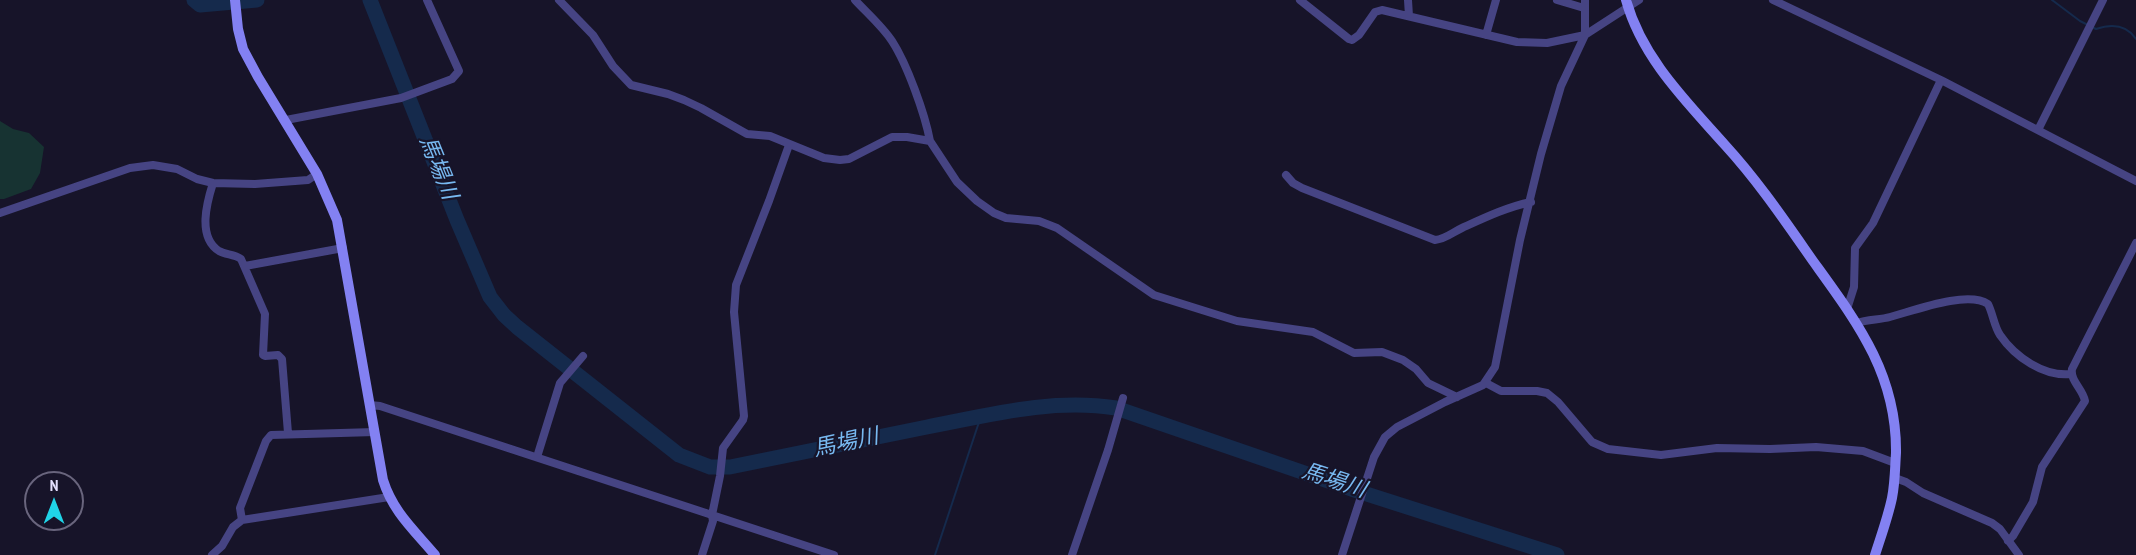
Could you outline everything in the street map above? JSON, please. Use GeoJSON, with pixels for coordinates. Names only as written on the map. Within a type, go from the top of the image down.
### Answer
{"type":"FeatureCollection","features":[{"type":"Feature","properties":{"kind":"street"},"geometry":{"type":"LineString","coordinates":[[235,0],[243,49],[317,174],[338,220],[370,405],[389,497],[399,513],[435,555]]}},
{"type":"Feature","properties":{"kind":"street"},"geometry":{"type":"LineString","coordinates":[[286,120],[400,98],[452,79],[459,71],[427,0]]}},
{"type":"Feature","properties":{"kind":"street"},"geometry":{"type":"LineString","coordinates":[[559,0],[593,35],[613,66],[631,85],[668,94],[701,108],[741,131],[752,135],[770,136],[824,158],[840,160],[849,159],[892,137],[930,141]]}},
{"type":"Feature","properties":{"kind":"street"},"geometry":{"type":"LineString","coordinates":[[855,0],[886,33],[897,49],[924,115],[930,141],[957,182],[994,213],[1006,218],[1045,223],[1057,228],[1154,295],[1237,321],[1313,332],[1354,353],[1382,352],[1403,360],[1416,369],[1428,383],[1457,397]]}},
{"type":"Feature","properties":{"kind":"street"},"geometry":{"type":"LineString","coordinates":[[1300,0],[1352,40],[1359,35],[1371,15],[1378,10],[1517,42],[1536,43],[1585,35],[1628,4],[1639,0]]}},
{"type":"Feature","properties":{"kind":"street"},"geometry":{"type":"LineString","coordinates":[[1408,0],[1408,16]]}},
{"type":"Feature","properties":{"kind":"street"},"geometry":{"type":"LineString","coordinates":[[1486,35],[1496,0]]}},
{"type":"Feature","properties":{"kind":"street"},"geometry":{"type":"LineString","coordinates":[[1342,555],[1377,450],[1389,432],[1486,382],[1498,360],[1520,240],[1541,154],[1561,86],[1585,35],[1584,4],[1557,0]]}},
{"type":"Feature","properties":{"kind":"street"},"geometry":{"type":"LineString","coordinates":[[1773,0],[1941,81],[2136,181]]}},
{"type":"Feature","properties":{"kind":"street"},"geometry":{"type":"LineString","coordinates":[[2038,130],[2103,0]]}},
{"type":"Feature","properties":{"kind":"street"},"geometry":{"type":"LineString","coordinates":[[1628,4],[1638,33],[1659,68],[1757,183],[1857,323],[1877,360],[1891,398],[1896,463],[1892,499],[1875,555]]}},
{"type":"Feature","properties":{"kind":"street"},"geometry":{"type":"LineString","coordinates":[[1847,309],[1854,287],[1855,248],[1873,223],[1941,81]]}},
{"type":"Feature","properties":{"kind":"street"},"geometry":{"type":"LineString","coordinates":[[702,555],[713,521],[712,515],[725,443],[743,420],[744,414],[734,312],[736,285],[789,145]]}},
{"type":"Feature","properties":{"kind":"street"},"geometry":{"type":"LineString","coordinates":[[0,213],[130,168],[153,165],[166,167],[213,183],[255,184],[308,180],[317,174]]}},
{"type":"Feature","properties":{"kind":"street"},"geometry":{"type":"LineString","coordinates":[[1286,175],[1302,188],[1436,240],[1444,239],[1483,219],[1531,202]]}},
{"type":"Feature","properties":{"kind":"street"},"geometry":{"type":"LineString","coordinates":[[213,183],[205,212],[210,241],[221,252],[241,259],[265,314],[263,355],[278,355],[282,359],[288,433]]}},
{"type":"Feature","properties":{"kind":"street"},"geometry":{"type":"LineString","coordinates":[[2008,541],[2032,502],[2042,467],[2085,401],[2082,390],[2072,374],[2074,364],[2136,243]]}},
{"type":"Feature","properties":{"kind":"street"},"geometry":{"type":"LineString","coordinates":[[245,267],[343,248]]}},
{"type":"Feature","properties":{"kind":"street"},"geometry":{"type":"LineString","coordinates":[[1857,323],[1921,307],[1978,300],[1988,304],[1999,333],[2025,360],[2044,371],[2072,374]]}},
{"type":"Feature","properties":{"kind":"street"},"geometry":{"type":"LineString","coordinates":[[537,457],[560,383],[583,356]]}},
{"type":"Feature","properties":{"kind":"street"},"geometry":{"type":"LineString","coordinates":[[1486,382],[1501,391],[1547,393],[1558,402],[1593,442],[1608,449],[1661,455],[1717,448],[1816,447],[1863,451],[1896,463]]}},
{"type":"Feature","properties":{"kind":"street"},"geometry":{"type":"LineString","coordinates":[[1072,555],[1123,398]]}},
{"type":"Feature","properties":{"kind":"street"},"geometry":{"type":"LineString","coordinates":[[370,405],[380,406],[834,555]]}},
{"type":"Feature","properties":{"kind":"street"},"geometry":{"type":"LineString","coordinates":[[242,520],[240,508],[268,438],[273,433],[375,432]]}},
{"type":"Feature","properties":{"kind":"street"},"geometry":{"type":"LineString","coordinates":[[1895,478],[1911,484],[1923,493],[1992,523],[2000,529],[2019,555]]}},
{"type":"Feature","properties":{"kind":"street"},"geometry":{"type":"LineString","coordinates":[[212,555],[222,546],[233,527],[242,520],[389,497]]}},
{"type":"Feature","properties":{"kind":"green space"},"geometry":{"type":"Polygon","coordinates":[[[0,121],[13,129],[29,133],[44,147],[40,173],[31,189],[4,199],[0,199],[0,121]]]}},
{"type":"Feature","properties":{"kind":"waterway"},"geometry":{"type":"LineString","coordinates":[[194,0],[200,5],[257,0]]}},
{"type":"Feature","properties":{"kind":"waterway","name":"馬場川"},"geometry":{"type":"LineString","coordinates":[[370,0],[490,297],[517,327],[679,455],[710,467],[730,467],[1021,409],[1092,405],[1116,408],[1354,490],[1557,555]]}},
{"type":"Feature","properties":{"kind":"waterway"},"geometry":{"type":"LineString","coordinates":[[2052,0],[2080,21],[2096,29],[2118,26],[2128,30],[2136,39]]}},
{"type":"Feature","properties":{"kind":"waterway"},"geometry":{"type":"LineString","coordinates":[[935,555],[981,416]]}}]}
